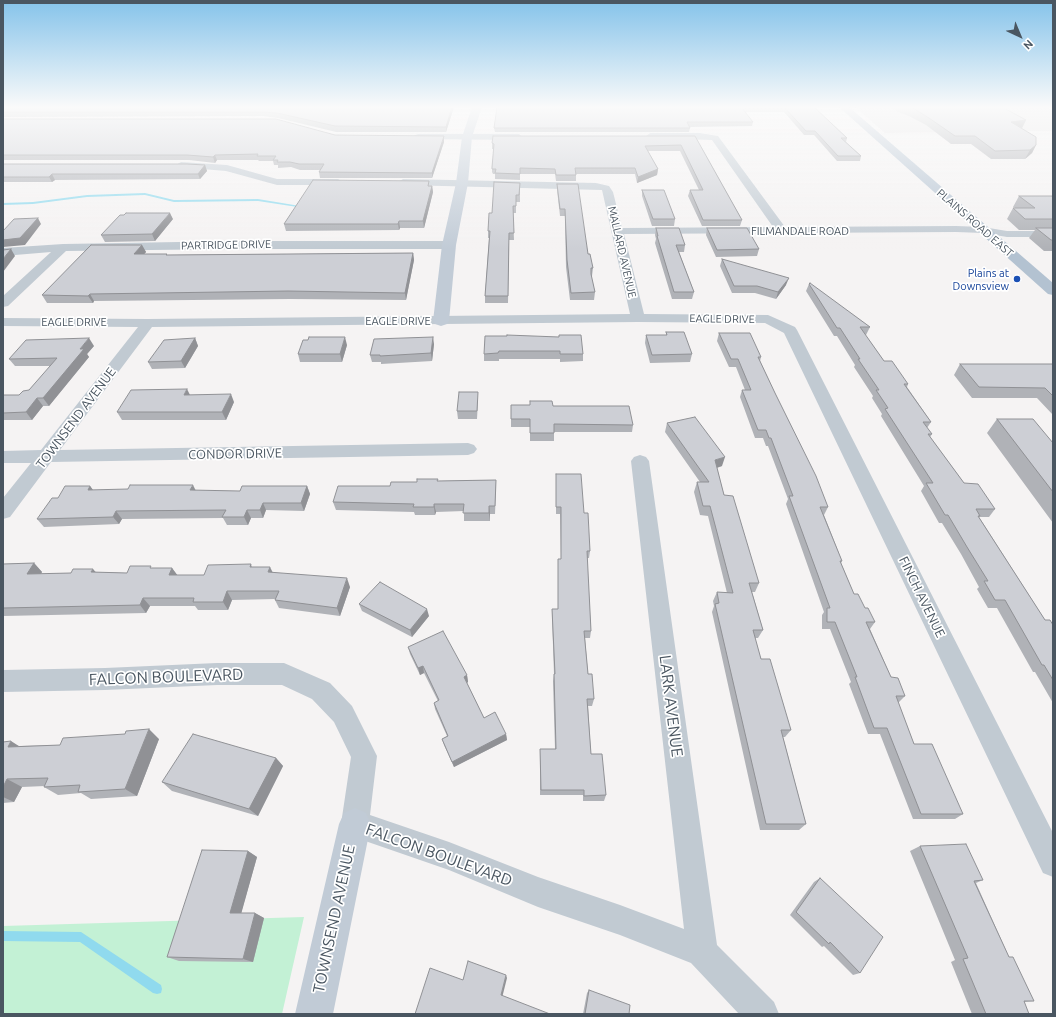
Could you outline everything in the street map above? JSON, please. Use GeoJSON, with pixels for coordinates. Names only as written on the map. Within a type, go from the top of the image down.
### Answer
{"type":"FeatureCollection","features":[{"type":"Feature","properties":{"kind":"main road","name":"PLAINS ROAD EAST"},"geometry":{"type":"LineString","coordinates":[[898,154],[1053,290]]}},
{"type":"Feature","properties":{"kind":"street"},"geometry":{"type":"LineString","coordinates":[[441,321],[449,245],[462,183],[465,154]]}},
{"type":"Feature","properties":{"kind":"street"},"geometry":{"type":"LineString","coordinates":[[727,154],[782,231]]}},
{"type":"Feature","properties":{"kind":"street"},"geometry":{"type":"LineString","coordinates":[[174,165],[227,168],[277,182],[346,182]]}},
{"type":"Feature","properties":{"kind":"street"},"geometry":{"type":"LineString","coordinates":[[392,182],[462,183]]}},
{"type":"Feature","properties":{"kind":"street","name":"MALLARD AVENUE"},"geometry":{"type":"LineString","coordinates":[[462,183],[596,186],[605,188],[608,192],[638,318]]}},
{"type":"Feature","properties":{"kind":"street","name":"FILMANDALE ROAD"},"geometry":{"type":"LineString","coordinates":[[617,231],[983,230],[1006,234],[1053,234]]}},
{"type":"Feature","properties":{"kind":"street","name":"PARTRIDGE DRIVE"},"geometry":{"type":"LineString","coordinates":[[3,252],[63,248],[236,245],[449,245]]}},
{"type":"Feature","properties":{"kind":"street"},"geometry":{"type":"LineString","coordinates":[[3,303],[63,248]]}},
{"type":"Feature","properties":{"kind":"street","name":"EAGLE DRIVE"},"geometry":{"type":"LineString","coordinates":[[3,322],[148,323],[638,318],[768,319],[790,330]]}},
{"type":"Feature","properties":{"kind":"street","name":"TOWNSEND AVENUE"},"geometry":{"type":"LineString","coordinates":[[3,512],[148,323]]}},
{"type":"Feature","properties":{"kind":"street","name":"FINCH AVENUE"},"geometry":{"type":"LineString","coordinates":[[790,330],[1053,863]]}},
{"type":"Feature","properties":{"kind":"street","name":"CONDOR DRIVE"},"geometry":{"type":"LineString","coordinates":[[3,457],[468,449]]}},
{"type":"Feature","properties":{"kind":"street","name":"LARK AVENUE"},"geometry":{"type":"LineString","coordinates":[[640,461],[702,952]]}},
{"type":"Feature","properties":{"kind":"street","name":"FALCON BOULEVARD"},"geometry":{"type":"LineString","coordinates":[[3,681],[105,679],[217,674],[284,674],[321,691],[343,714],[364,756],[355,824],[449,856],[538,892],[620,920],[702,952],[762,1014]]}},
{"type":"Feature","properties":{"kind":"street","name":"TOWNSEND AVENUE"},"geometry":{"type":"LineString","coordinates":[[314,1014],[355,824]]}},
{"type":"Feature","properties":{"kind":"green space"},"geometry":{"type":"Polygon","coordinates":[[[304,917],[282,1014],[3,1014],[3,926],[304,917]]]}},
{"type":"Feature","properties":{"kind":"building"},"geometry":{"type":"Polygon","coordinates":[[[238,154],[215,155],[213,157],[187,155],[3,155],[238,154]]]}},
{"type":"Feature","properties":{"kind":"building"},"geometry":{"type":"Polygon","coordinates":[[[258,154],[438,154],[432,173],[319,172],[324,164],[277,162],[278,160],[273,160],[276,156],[257,156],[258,154]]]}},
{"type":"Feature","properties":{"kind":"building"},"geometry":{"type":"Polygon","coordinates":[[[493,154],[650,154],[658,169],[638,177],[635,168],[575,168],[576,175],[556,175],[555,169],[520,168],[520,174],[495,173],[496,169],[492,169],[493,154]]]}},
{"type":"Feature","properties":{"kind":"building"},"geometry":{"type":"Polygon","coordinates":[[[686,154],[705,154],[742,220],[703,220],[690,190],[703,190],[686,154]]]}},
{"type":"Feature","properties":{"kind":"building"},"geometry":{"type":"Polygon","coordinates":[[[837,154],[859,154],[861,156],[838,156],[837,154]]]}},
{"type":"Feature","properties":{"kind":"building"},"geometry":{"type":"Polygon","coordinates":[[[3,164],[205,165],[198,174],[52,174],[49,177],[3,177],[3,164]]]}},
{"type":"Feature","properties":{"kind":"building"},"geometry":{"type":"Polygon","coordinates":[[[313,180],[429,181],[428,186],[432,186],[423,221],[399,221],[398,224],[284,224],[313,180]]]}},
{"type":"Feature","properties":{"kind":"building"},"geometry":{"type":"Polygon","coordinates":[[[494,182],[520,183],[519,195],[516,195],[516,206],[513,206],[514,233],[509,233],[508,296],[485,296],[490,231],[488,231],[489,213],[492,213],[494,182]]]}},
{"type":"Feature","properties":{"kind":"building"},"geometry":{"type":"Polygon","coordinates":[[[557,184],[578,184],[588,254],[590,254],[593,268],[591,268],[591,274],[595,292],[571,293],[567,260],[565,209],[560,209],[557,184]]]}},
{"type":"Feature","properties":{"kind":"building"},"geometry":{"type":"Polygon","coordinates":[[[642,190],[664,190],[675,219],[653,219],[642,190]]]}},
{"type":"Feature","properties":{"kind":"building"},"geometry":{"type":"Polygon","coordinates":[[[1019,196],[1052,196],[1053,219],[1025,219],[1013,208],[1035,208],[1019,196]]]}},
{"type":"Feature","properties":{"kind":"building"},"geometry":{"type":"Polygon","coordinates":[[[126,213],[170,213],[152,234],[101,235],[120,215],[124,215],[126,213]]]}},
{"type":"Feature","properties":{"kind":"building"},"geometry":{"type":"Polygon","coordinates":[[[38,218],[20,238],[3,240],[3,231],[14,219],[38,218]]]}},
{"type":"Feature","properties":{"kind":"building"},"geometry":{"type":"Polygon","coordinates":[[[656,228],[679,228],[685,245],[676,245],[694,292],[674,292],[657,236],[656,228]]]}},
{"type":"Feature","properties":{"kind":"building"},"geometry":{"type":"Polygon","coordinates":[[[707,228],[747,228],[759,249],[717,250],[707,228]]]}},
{"type":"Feature","properties":{"kind":"building"},"geometry":{"type":"Polygon","coordinates":[[[1036,228],[1053,228],[1053,240],[1051,240],[1036,228]]]}},
{"type":"Feature","properties":{"kind":"building"},"geometry":{"type":"Polygon","coordinates":[[[91,245],[142,245],[134,254],[167,254],[166,255],[413,253],[405,293],[288,291],[90,294],[88,296],[42,295],[91,245]]]}},
{"type":"Feature","properties":{"kind":"building"},"geometry":{"type":"Polygon","coordinates":[[[11,249],[3,259],[3,250],[11,249]]]}},
{"type":"Feature","properties":{"kind":"building"},"geometry":{"type":"Polygon","coordinates":[[[722,259],[789,278],[778,292],[757,286],[734,286],[722,259]]]}},
{"type":"Feature","properties":{"kind":"building"},"geometry":{"type":"Polygon","coordinates":[[[810,283],[870,327],[860,327],[884,361],[892,361],[908,384],[904,384],[931,422],[923,422],[932,434],[928,434],[964,483],[978,484],[995,509],[976,509],[980,516],[978,516],[1045,620],[1050,620],[1053,625],[1053,680],[1044,665],[1042,665],[1005,600],[995,600],[984,581],[988,581],[948,515],[945,515],[926,483],[933,483],[885,409],[888,408],[876,390],[879,390],[858,359],[860,359],[840,328],[837,328],[809,284],[810,283]]]}},
{"type":"Feature","properties":{"kind":"building"},"geometry":{"type":"Polygon","coordinates":[[[666,332],[684,332],[692,354],[652,355],[646,335],[667,335],[666,332]]]}},
{"type":"Feature","properties":{"kind":"building"},"geometry":{"type":"Polygon","coordinates":[[[719,333],[750,333],[761,357],[758,357],[816,476],[828,507],[820,507],[854,594],[858,594],[865,608],[868,608],[875,622],[866,622],[891,677],[898,678],[905,696],[896,696],[914,744],[932,744],[963,814],[921,814],[887,728],[874,728],[855,677],[857,677],[835,622],[827,622],[827,608],[830,608],[789,496],[793,496],[771,438],[769,438],[766,430],[758,430],[742,390],[751,390],[738,359],[731,359],[719,333]]]}},
{"type":"Feature","properties":{"kind":"building"},"geometry":{"type":"Polygon","coordinates":[[[507,335],[559,337],[559,335],[581,335],[583,354],[560,354],[560,351],[499,351],[498,353],[484,354],[485,336],[507,335]]]}},
{"type":"Feature","properties":{"kind":"building"},"geometry":{"type":"Polygon","coordinates":[[[309,337],[345,337],[340,354],[298,354],[303,340],[308,340],[309,337]]]}},
{"type":"Feature","properties":{"kind":"building"},"geometry":{"type":"Polygon","coordinates":[[[433,337],[431,353],[380,356],[370,355],[374,339],[433,337]]]}},
{"type":"Feature","properties":{"kind":"building"},"geometry":{"type":"Polygon","coordinates":[[[89,338],[80,349],[84,349],[43,398],[37,398],[26,412],[3,413],[3,395],[19,395],[23,391],[29,390],[57,358],[9,359],[26,340],[89,338]]]}},
{"type":"Feature","properties":{"kind":"building"},"geometry":{"type":"Polygon","coordinates":[[[195,338],[181,361],[148,362],[164,340],[195,338]]]}},
{"type":"Feature","properties":{"kind":"building"},"geometry":{"type":"Polygon","coordinates":[[[960,364],[1053,364],[1053,396],[1045,388],[979,387],[960,364]]]}},
{"type":"Feature","properties":{"kind":"building"},"geometry":{"type":"Polygon","coordinates":[[[187,389],[184,395],[231,394],[222,412],[117,412],[131,390],[187,389]]]}},
{"type":"Feature","properties":{"kind":"building"},"geometry":{"type":"Polygon","coordinates":[[[459,392],[478,392],[477,411],[457,411],[459,392]]]}},
{"type":"Feature","properties":{"kind":"building"},"geometry":{"type":"Polygon","coordinates":[[[530,401],[552,401],[553,406],[629,406],[633,425],[554,424],[554,433],[530,433],[530,419],[511,419],[511,405],[530,405],[530,401]]]}},
{"type":"Feature","properties":{"kind":"building"},"geometry":{"type":"Polygon","coordinates":[[[695,417],[725,457],[715,460],[724,495],[733,496],[759,583],[749,583],[763,630],[753,630],[761,659],[770,659],[791,730],[781,730],[806,824],[766,824],[715,604],[719,603],[717,592],[733,593],[710,506],[703,506],[697,482],[709,482],[667,423],[695,417]]]}},
{"type":"Feature","properties":{"kind":"building"},"geometry":{"type":"Polygon","coordinates":[[[997,419],[1033,419],[1053,443],[1053,492],[997,419]]]}},
{"type":"Feature","properties":{"kind":"building"},"geometry":{"type":"Polygon","coordinates":[[[556,474],[581,474],[584,513],[588,513],[590,551],[587,551],[591,631],[584,631],[588,674],[592,674],[594,699],[587,699],[591,754],[602,754],[606,795],[584,796],[584,790],[541,790],[540,749],[556,749],[552,609],[558,609],[558,559],[561,559],[561,507],[556,507],[556,474]]]}},
{"type":"Feature","properties":{"kind":"building"},"geometry":{"type":"Polygon","coordinates":[[[417,479],[438,479],[437,481],[496,480],[495,506],[489,506],[489,513],[463,513],[464,504],[434,504],[434,507],[413,507],[414,504],[333,502],[338,486],[390,486],[391,482],[417,482],[417,479]]]}},
{"type":"Feature","properties":{"kind":"building"},"geometry":{"type":"Polygon","coordinates":[[[130,485],[193,485],[190,490],[240,491],[242,486],[307,486],[301,503],[263,503],[260,510],[247,510],[244,517],[222,517],[226,510],[116,511],[113,517],[37,519],[52,498],[58,498],[65,486],[90,486],[88,490],[128,489],[130,485]]]}},
{"type":"Feature","properties":{"kind":"building"},"geometry":{"type":"Polygon","coordinates":[[[34,563],[27,574],[71,573],[73,569],[93,569],[91,572],[127,573],[130,566],[151,566],[150,568],[172,568],[169,575],[204,575],[208,565],[251,564],[250,567],[270,567],[268,572],[347,578],[337,608],[275,600],[279,591],[227,591],[223,602],[193,602],[194,598],[143,598],[140,605],[3,608],[3,564],[34,563]]]}},
{"type":"Feature","properties":{"kind":"building"},"geometry":{"type":"Polygon","coordinates":[[[380,582],[427,609],[410,630],[359,604],[380,582]]]}},
{"type":"Feature","properties":{"kind":"building"},"geometry":{"type":"Polygon","coordinates":[[[443,631],[467,675],[464,677],[484,718],[495,712],[506,734],[452,762],[442,739],[448,736],[434,703],[439,700],[423,666],[418,668],[408,647],[443,631]]]}},
{"type":"Feature","properties":{"kind":"building"},"geometry":{"type":"Polygon","coordinates":[[[149,729],[125,789],[78,792],[80,785],[44,787],[48,778],[7,779],[3,787],[3,742],[11,741],[8,747],[60,745],[63,738],[125,734],[126,731],[149,729]]]}},
{"type":"Feature","properties":{"kind":"building"},"geometry":{"type":"Polygon","coordinates":[[[193,734],[276,758],[249,809],[162,782],[193,734]]]}},
{"type":"Feature","properties":{"kind":"building"},"geometry":{"type":"Polygon","coordinates":[[[966,844],[983,880],[974,881],[1009,957],[1013,957],[1034,1001],[1024,1001],[1029,1014],[986,1014],[963,959],[968,958],[920,846],[966,844]]]}},
{"type":"Feature","properties":{"kind":"building"},"geometry":{"type":"Polygon","coordinates":[[[202,850],[248,851],[230,913],[255,913],[243,959],[167,957],[202,850]]]}},
{"type":"Feature","properties":{"kind":"building"},"geometry":{"type":"Polygon","coordinates":[[[820,878],[883,937],[860,973],[830,942],[829,944],[796,912],[820,878]]]}},
{"type":"Feature","properties":{"kind":"building"},"geometry":{"type":"Polygon","coordinates":[[[468,961],[506,975],[501,995],[550,1014],[415,1014],[430,968],[463,980],[468,961]]]}},
{"type":"Feature","properties":{"kind":"building"},"geometry":{"type":"Polygon","coordinates":[[[589,990],[630,1005],[629,1014],[585,1014],[589,990]]]}},
{"type":"Feature","properties":{"kind":"waterway"},"geometry":{"type":"LineString","coordinates":[[3,204],[33,203],[87,196],[145,194],[174,201],[258,200],[304,207]]}},
{"type":"Feature","properties":{"kind":"waterway"},"geometry":{"type":"LineString","coordinates":[[3,936],[81,937],[157,989]]}},
{"type":"Feature","properties":{"kind":"place","name":"Plains at Downsview"},"geometry":{"type":"Point","coordinates":[1017,279]}}]}
